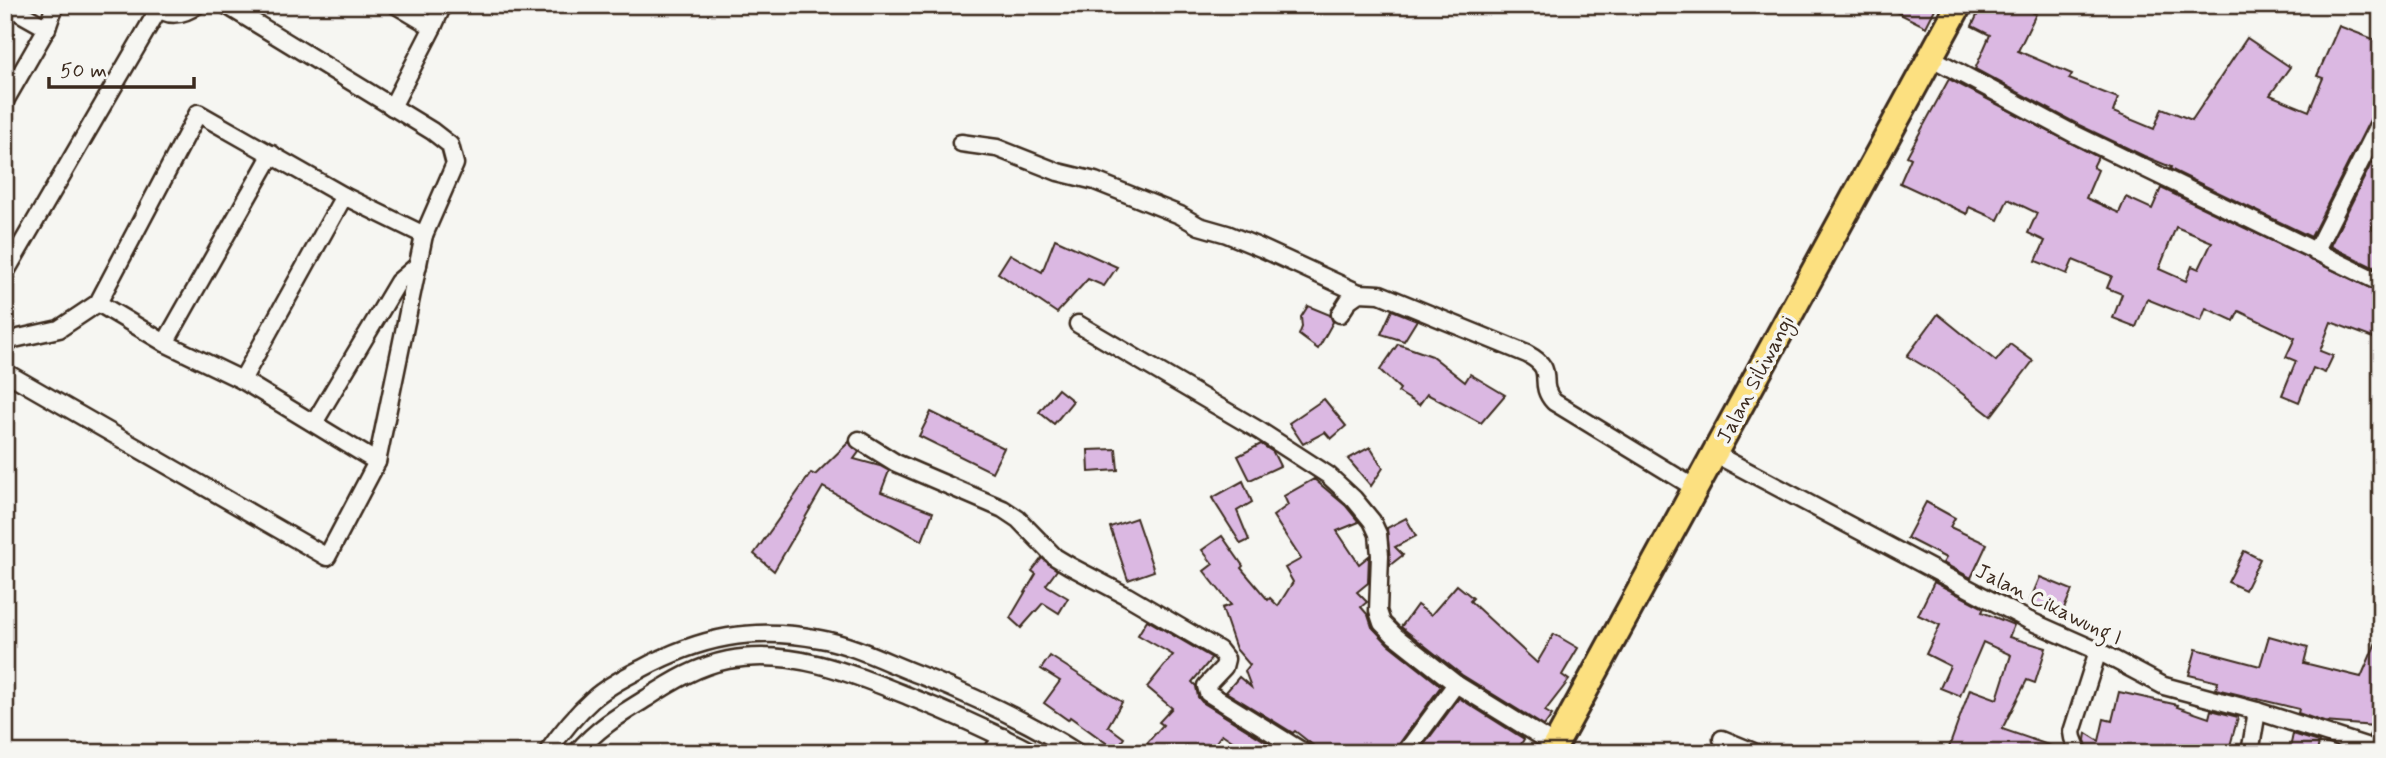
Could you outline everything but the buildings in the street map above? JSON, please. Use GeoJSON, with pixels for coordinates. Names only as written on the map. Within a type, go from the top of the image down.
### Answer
{"type":"FeatureCollection","features":[{"type":"Feature","properties":{"kind":"main road","name":"Jalan Siliwangi"},"geometry":{"type":"LineString","coordinates":[[1553,749],[1959,5]]}},
{"type":"Feature","properties":{"kind":"street"},"geometry":{"type":"LineString","coordinates":[[6,5],[47,28]]}},
{"type":"Feature","properties":{"kind":"street"},"geometry":{"type":"LineString","coordinates":[[5,101],[47,28],[55,5]]}},
{"type":"Feature","properties":{"kind":"street"},"geometry":{"type":"LineString","coordinates":[[5,273],[155,8],[177,14],[197,5]]}},
{"type":"Feature","properties":{"kind":"street"},"geometry":{"type":"LineString","coordinates":[[5,372],[327,557],[377,462],[424,235],[455,164],[450,145],[432,131],[226,5]]}},
{"type":"Feature","properties":{"kind":"street"},"geometry":{"type":"LineString","coordinates":[[396,5],[433,27]]}},
{"type":"Feature","properties":{"kind":"street"},"geometry":{"type":"LineString","coordinates":[[392,107],[443,5]]}},
{"type":"Feature","properties":{"kind":"street"},"geometry":{"type":"LineString","coordinates":[[1930,57],[2074,134],[2381,283]]}},
{"type":"Feature","properties":{"kind":"street"},"geometry":{"type":"LineString","coordinates":[[5,341],[59,329],[98,303],[198,113],[344,196],[424,235]]}},
{"type":"Feature","properties":{"kind":"street"},"geometry":{"type":"LineString","coordinates":[[2315,252],[2381,121]]}},
{"type":"Feature","properties":{"kind":"street"},"geometry":{"type":"LineString","coordinates":[[961,143],[997,148],[1058,172],[1095,181],[1180,215],[1199,226],[1250,244],[1359,293],[1380,294],[1539,361],[1544,367],[1546,391],[1554,402],[1695,488]]}},
{"type":"Feature","properties":{"kind":"street"},"geometry":{"type":"LineString","coordinates":[[165,342],[272,154]]}},
{"type":"Feature","properties":{"kind":"street"},"geometry":{"type":"LineString","coordinates":[[242,380],[344,196]]}},
{"type":"Feature","properties":{"kind":"street"},"geometry":{"type":"LineString","coordinates":[[314,424],[398,282],[418,265]]}},
{"type":"Feature","properties":{"kind":"street"},"geometry":{"type":"LineString","coordinates":[[1340,314],[1349,300],[1359,293]]}},
{"type":"Feature","properties":{"kind":"street"},"geometry":{"type":"LineString","coordinates":[[98,303],[165,342],[242,380],[377,462]]}},
{"type":"Feature","properties":{"kind":"street"},"geometry":{"type":"LineString","coordinates":[[1078,324],[1328,475],[1354,499],[1372,521],[1378,534],[1378,611],[1382,623],[1456,684],[1553,749]]}},
{"type":"Feature","properties":{"kind":"street"},"geometry":{"type":"LineString","coordinates":[[859,440],[896,463],[1003,509],[1018,519],[1062,562],[1181,626],[1219,650],[1226,659],[1224,667],[1206,686],[1208,693],[1305,753]]}},
{"type":"Feature","properties":{"kind":"street","name":"Jalan Cikawung I"},"geometry":{"type":"LineString","coordinates":[[1715,454],[2028,620],[2164,686],[2257,711],[2381,751]]}},
{"type":"Feature","properties":{"kind":"street"},"geometry":{"type":"LineString","coordinates":[[547,753],[575,716],[592,699],[620,679],[666,654],[691,645],[752,633],[823,639],[859,651],[1030,723],[1069,751]]}},
{"type":"Feature","properties":{"kind":"street"},"geometry":{"type":"LineString","coordinates":[[2079,753],[2073,732],[2098,652]]}},
{"type":"Feature","properties":{"kind":"street"},"geometry":{"type":"LineString","coordinates":[[576,753],[615,716],[694,670],[729,660],[764,657],[802,660],[841,669],[1003,737],[1034,753]]}},
{"type":"Feature","properties":{"kind":"street"},"geometry":{"type":"LineString","coordinates":[[1405,753],[1456,684]]}},
{"type":"Feature","properties":{"kind":"street"},"geometry":{"type":"LineString","coordinates":[[2250,753],[2257,711]]}},
{"type":"Feature","properties":{"kind":"street"},"geometry":{"type":"LineString","coordinates":[[991,753],[1003,737]]}},
{"type":"Feature","properties":{"kind":"street"},"geometry":{"type":"LineString","coordinates":[[1722,739],[1756,753]]}}]}
